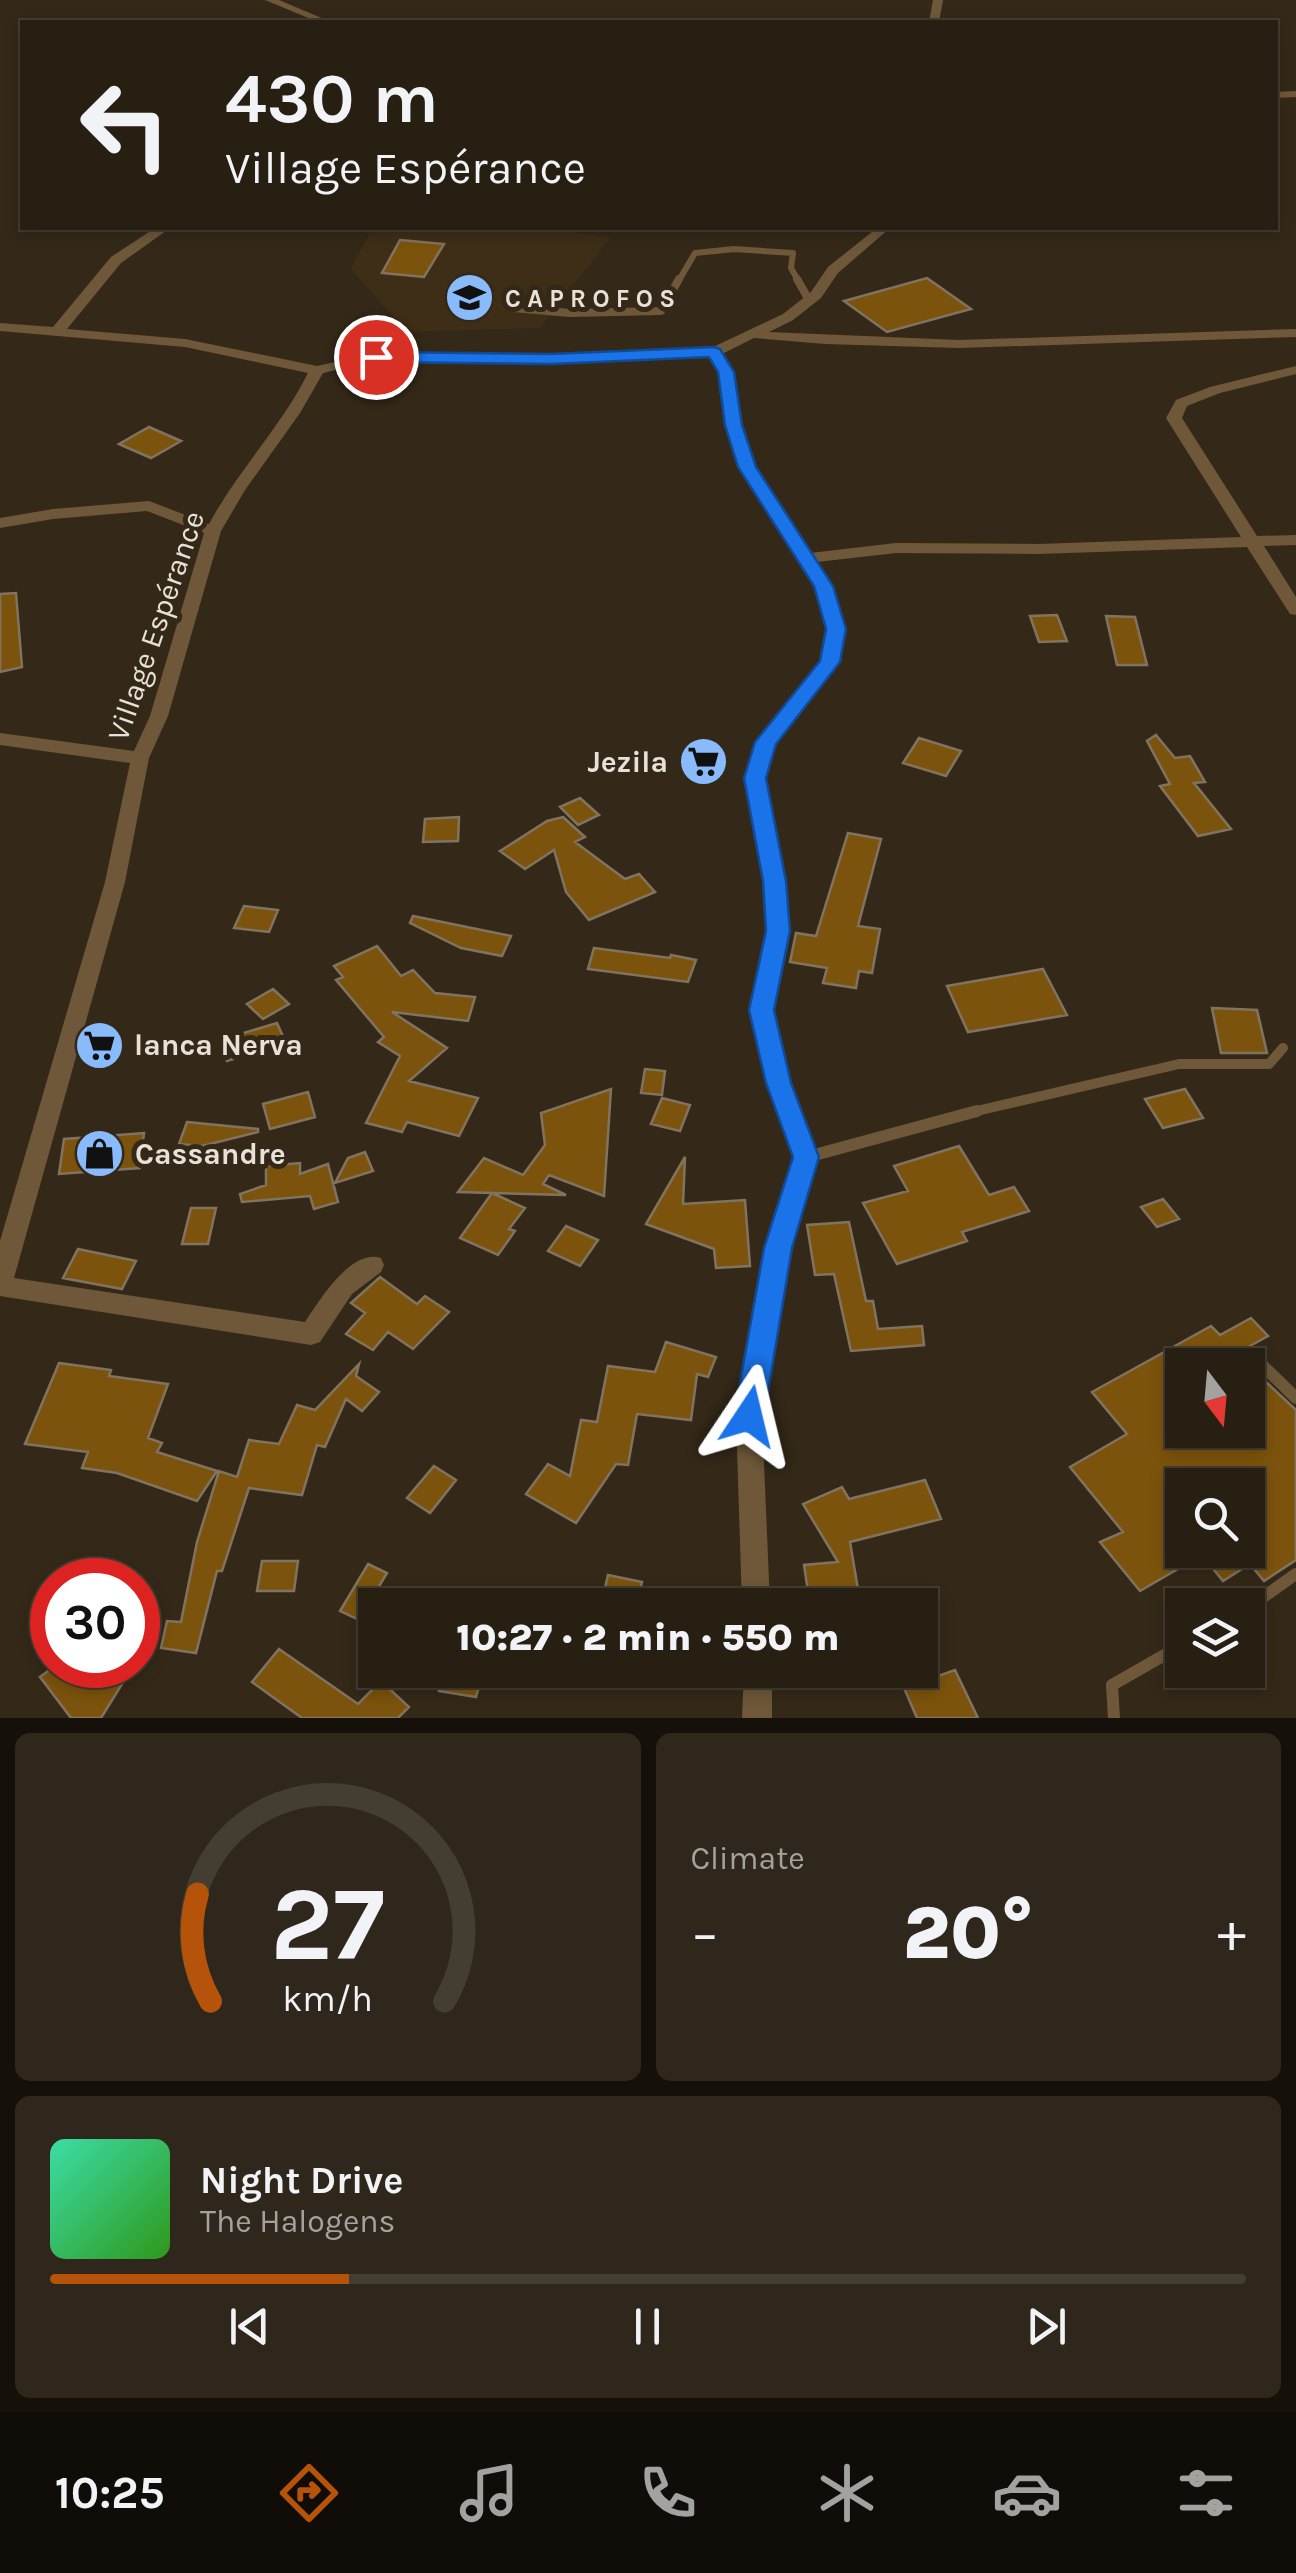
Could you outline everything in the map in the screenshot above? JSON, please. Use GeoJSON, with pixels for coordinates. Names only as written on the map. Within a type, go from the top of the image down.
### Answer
{"type":"FeatureCollection","features":[{"type":"Feature","properties":{"kind":"street"},"geometry":{"type":"LineString","coordinates":[[270,0],[321,20]]}},
{"type":"Feature","properties":{"kind":"street"},"geometry":{"type":"LineString","coordinates":[[928,0],[938,4]]}},
{"type":"Feature","properties":{"kind":"street"},"geometry":{"type":"LineString","coordinates":[[58,330],[116,260],[160,230]]}},
{"type":"Feature","properties":{"kind":"street"},"geometry":{"type":"LineString","coordinates":[[0,327],[185,343],[317,370],[376,357],[551,359],[714,352],[777,324],[809,300],[833,270],[882,230]]}},
{"type":"Feature","properties":{"kind":"street"},"geometry":{"type":"LineString","coordinates":[[751,334],[853,344],[977,345],[1296,333]]}},
{"type":"Feature","properties":{"kind":"street"},"geometry":{"type":"LineString","coordinates":[[714,352],[726,372],[734,425],[747,467],[823,586],[836,629],[830,662],[765,742],[755,778],[774,881],[778,931],[761,1010],[778,1083],[806,1157],[778,1248],[749,1416],[755,1588]]}},
{"type":"Feature","properties":{"kind":"street","name":"Village Espérance"},"geometry":{"type":"LineString","coordinates":[[0,1284],[115,882],[140,758],[159,716],[213,530],[223,510],[300,407],[317,370]]}},
{"type":"Feature","properties":{"kind":"street"},"geometry":{"type":"LineString","coordinates":[[1296,370],[1215,390],[1182,403],[1174,418],[1296,610]]}},
{"type":"Feature","properties":{"kind":"street"},"geometry":{"type":"LineString","coordinates":[[0,524],[52,514],[150,506],[213,530]]}},
{"type":"Feature","properties":{"kind":"street"},"geometry":{"type":"LineString","coordinates":[[807,558],[896,548],[1056,549],[1296,540]]}},
{"type":"Feature","properties":{"kind":"street"},"geometry":{"type":"LineString","coordinates":[[0,739],[140,758]]}},
{"type":"Feature","properties":{"kind":"street"},"geometry":{"type":"LineString","coordinates":[[0,1284],[311,1334],[343,1287],[372,1265]]}},
{"type":"Feature","properties":{"kind":"street"},"geometry":{"type":"LineString","coordinates":[[757,1718],[758,1688]]}},
{"type":"Feature","properties":{"kind":"lane"},"geometry":{"type":"LineString","coordinates":[[514,308],[570,313],[661,310],[696,253],[734,249],[794,253],[792,268],[809,300]]}},
{"type":"Feature","properties":{"kind":"lane"},"geometry":{"type":"LineString","coordinates":[[806,1157],[1003,1104],[1179,1064],[1269,1064],[1283,1048]]}},
{"type":"Feature","properties":{"kind":"lane"},"geometry":{"type":"LineString","coordinates":[[1265,1369],[1296,1398]]}},
{"type":"Feature","properties":{"kind":"lane"},"geometry":{"type":"LineString","coordinates":[[1265,1596],[1296,1574]]}},
{"type":"Feature","properties":{"kind":"lane"},"geometry":{"type":"LineString","coordinates":[[1114,1718],[1112,1685],[1165,1655]]}},
{"type":"Feature","properties":{"kind":"shaded area","name":"C A P R O F O S"},"geometry":{"type":"Polygon","coordinates":[[[371,230],[555,230],[611,237],[540,328],[407,332],[351,269],[371,230]]]}},
{"type":"Feature","properties":{"kind":"building"},"geometry":{"type":"Polygon","coordinates":[[[400,240],[444,244],[424,277],[382,273],[400,240]]]}},
{"type":"Feature","properties":{"kind":"building"},"geometry":{"type":"Polygon","coordinates":[[[927,278],[971,309],[887,332],[844,301],[927,278]]]}},
{"type":"Feature","properties":{"kind":"building"},"geometry":{"type":"Polygon","coordinates":[[[149,427],[181,441],[151,458],[119,444],[149,427]]]}},
{"type":"Feature","properties":{"kind":"building"},"geometry":{"type":"Polygon","coordinates":[[[16,593],[22,667],[0,672],[0,594],[16,593]]]}},
{"type":"Feature","properties":{"kind":"building"},"geometry":{"type":"Polygon","coordinates":[[[1057,615],[1067,641],[1039,642],[1030,616],[1057,615]]]}},
{"type":"Feature","properties":{"kind":"building"},"geometry":{"type":"Polygon","coordinates":[[[1106,616],[1135,617],[1147,665],[1117,665],[1106,616]]]}},
{"type":"Feature","properties":{"kind":"building"},"geometry":{"type":"Polygon","coordinates":[[[1156,735],[1175,758],[1190,756],[1205,782],[1194,783],[1231,829],[1198,836],[1160,786],[1170,784],[1147,741],[1156,735]]]}},
{"type":"Feature","properties":{"kind":"building"},"geometry":{"type":"Polygon","coordinates":[[[919,738],[961,751],[946,776],[903,763],[919,738]]]}},
{"type":"Feature","properties":{"kind":"building"},"geometry":{"type":"Polygon","coordinates":[[[580,798],[599,815],[578,825],[560,807],[580,798]]]}},
{"type":"Feature","properties":{"kind":"building"},"geometry":{"type":"Polygon","coordinates":[[[459,817],[458,841],[423,842],[425,819],[459,817]]]}},
{"type":"Feature","properties":{"kind":"building"},"geometry":{"type":"Polygon","coordinates":[[[563,817],[585,837],[575,842],[625,879],[639,874],[655,892],[589,920],[566,892],[554,850],[525,869],[500,851],[547,821],[563,817]]]}},
{"type":"Feature","properties":{"kind":"building"},"geometry":{"type":"Polygon","coordinates":[[[848,833],[881,839],[858,926],[880,929],[872,973],[859,971],[856,988],[823,983],[827,968],[790,962],[796,933],[816,936],[848,833]]]}},
{"type":"Feature","properties":{"kind":"building"},"geometry":{"type":"Polygon","coordinates":[[[244,906],[278,910],[269,932],[234,928],[244,906]]]}},
{"type":"Feature","properties":{"kind":"building"},"geometry":{"type":"Polygon","coordinates":[[[413,916],[511,936],[502,956],[461,948],[410,923],[413,916]]]}},
{"type":"Feature","properties":{"kind":"building"},"geometry":{"type":"Polygon","coordinates":[[[377,946],[401,976],[413,970],[435,993],[475,997],[468,1021],[392,1012],[447,1048],[409,1081],[478,1098],[459,1136],[407,1122],[402,1132],[366,1123],[400,1056],[378,1042],[384,1037],[336,980],[343,977],[334,966],[377,946]]]}},
{"type":"Feature","properties":{"kind":"building"},"geometry":{"type":"Polygon","coordinates":[[[594,948],[696,960],[688,982],[588,969],[594,948]]]}},
{"type":"Feature","properties":{"kind":"building"},"geometry":{"type":"Polygon","coordinates":[[[1043,969],[1067,1015],[968,1032],[947,986],[1043,969]]]}},
{"type":"Feature","properties":{"kind":"building"},"geometry":{"type":"Polygon","coordinates":[[[273,989],[289,1004],[263,1019],[247,1004],[273,989]]]}},
{"type":"Feature","properties":{"kind":"building"},"geometry":{"type":"Polygon","coordinates":[[[1212,1008],[1257,1010],[1267,1053],[1221,1053],[1212,1008]]]}},
{"type":"Feature","properties":{"kind":"building"},"geometry":{"type":"Polygon","coordinates":[[[277,1023],[286,1043],[227,1061],[220,1040],[277,1023]]]}},
{"type":"Feature","properties":{"kind":"building"},"geometry":{"type":"Polygon","coordinates":[[[645,1069],[665,1071],[662,1095],[641,1093],[645,1069]]]}},
{"type":"Feature","properties":{"kind":"building"},"geometry":{"type":"Polygon","coordinates":[[[611,1089],[604,1196],[549,1175],[543,1184],[566,1195],[458,1192],[484,1158],[523,1175],[545,1145],[541,1113],[611,1089]]]}},
{"type":"Feature","properties":{"kind":"building"},"geometry":{"type":"Polygon","coordinates":[[[1185,1089],[1203,1118],[1163,1128],[1145,1099],[1185,1089]]]}},
{"type":"Feature","properties":{"kind":"building"},"geometry":{"type":"Polygon","coordinates":[[[308,1092],[315,1117],[270,1129],[263,1104],[308,1092]]]}},
{"type":"Feature","properties":{"kind":"building"},"geometry":{"type":"Polygon","coordinates":[[[662,1098],[690,1105],[680,1131],[651,1124],[662,1098]]]}},
{"type":"Feature","properties":{"kind":"building"},"geometry":{"type":"Polygon","coordinates":[[[187,1122],[258,1132],[202,1146],[179,1144],[187,1122]]]}},
{"type":"Feature","properties":{"kind":"building"},"geometry":{"type":"Polygon","coordinates":[[[144,1133],[140,1168],[59,1174],[64,1139],[144,1133]]]}},
{"type":"Feature","properties":{"kind":"building"},"geometry":{"type":"Polygon","coordinates":[[[959,1146],[989,1195],[1014,1187],[1029,1211],[962,1232],[967,1241],[897,1264],[863,1203],[908,1191],[894,1166],[959,1146]]]}},
{"type":"Feature","properties":{"kind":"building"},"geometry":{"type":"Polygon","coordinates":[[[365,1152],[373,1171],[335,1183],[348,1158],[365,1152]]]}},
{"type":"Feature","properties":{"kind":"building"},"geometry":{"type":"Polygon","coordinates":[[[685,1157],[683,1204],[745,1200],[750,1266],[716,1268],[714,1249],[646,1224],[685,1157]]]}},
{"type":"Feature","properties":{"kind":"building"},"geometry":{"type":"Polygon","coordinates":[[[300,1163],[300,1174],[328,1164],[338,1202],[314,1209],[310,1196],[242,1202],[240,1194],[266,1185],[266,1166],[300,1163]]]}},
{"type":"Feature","properties":{"kind":"building"},"geometry":{"type":"Polygon","coordinates":[[[492,1193],[525,1208],[509,1229],[515,1231],[498,1255],[460,1238],[492,1193]]]}},
{"type":"Feature","properties":{"kind":"building"},"geometry":{"type":"Polygon","coordinates":[[[1163,1199],[1179,1219],[1157,1227],[1141,1207],[1163,1199]]]}},
{"type":"Feature","properties":{"kind":"building"},"geometry":{"type":"Polygon","coordinates":[[[191,1208],[216,1208],[208,1244],[182,1244],[191,1208]]]}},
{"type":"Feature","properties":{"kind":"building"},"geometry":{"type":"Polygon","coordinates":[[[849,1222],[866,1301],[873,1301],[878,1329],[922,1326],[924,1345],[851,1351],[834,1274],[815,1275],[807,1225],[849,1222]]]}},
{"type":"Feature","properties":{"kind":"building"},"geometry":{"type":"Polygon","coordinates":[[[566,1226],[598,1240],[580,1266],[548,1251],[566,1226]]]}},
{"type":"Feature","properties":{"kind":"building"},"geometry":{"type":"Polygon","coordinates":[[[78,1249],[136,1261],[122,1289],[63,1278],[78,1249]]]}},
{"type":"Feature","properties":{"kind":"building"},"geometry":{"type":"Polygon","coordinates":[[[380,1277],[417,1304],[425,1296],[449,1312],[413,1349],[388,1332],[373,1350],[346,1334],[365,1313],[351,1303],[380,1277]]]}},
{"type":"Feature","properties":{"kind":"building"},"geometry":{"type":"Polygon","coordinates":[[[1251,1318],[1268,1336],[1246,1348],[1171,1348],[1211,1326],[1220,1335],[1251,1318]]]}},
{"type":"Feature","properties":{"kind":"building"},"geometry":{"type":"Polygon","coordinates":[[[666,1342],[716,1357],[708,1377],[697,1374],[691,1420],[637,1414],[628,1465],[616,1464],[576,1523],[526,1494],[548,1464],[570,1476],[581,1420],[597,1422],[608,1366],[655,1372],[666,1342]]]}},
{"type":"Feature","properties":{"kind":"building"},"geometry":{"type":"Polygon","coordinates":[[[1165,1352],[1165,1448],[1265,1448],[1265,1381],[1296,1410],[1296,1560],[1264,1581],[1253,1568],[1265,1568],[1265,1468],[1165,1468],[1165,1568],[1180,1568],[1140,1591],[1100,1542],[1123,1532],[1070,1467],[1127,1434],[1092,1392],[1165,1352]]]}},
{"type":"Feature","properties":{"kind":"building"},"geometry":{"type":"Polygon","coordinates":[[[59,1363],[111,1370],[109,1376],[168,1384],[148,1438],[162,1443],[157,1452],[217,1471],[197,1501],[117,1473],[82,1468],[88,1452],[25,1444],[59,1363]]]}},
{"type":"Feature","properties":{"kind":"building"},"geometry":{"type":"Polygon","coordinates":[[[359,1364],[356,1376],[379,1392],[362,1411],[346,1399],[325,1447],[317,1445],[302,1495],[249,1488],[222,1571],[217,1571],[196,1653],[161,1648],[167,1621],[181,1622],[197,1542],[219,1471],[237,1477],[249,1440],[279,1444],[297,1405],[315,1410],[359,1364]]]}},
{"type":"Feature","properties":{"kind":"building"},"geometry":{"type":"Polygon","coordinates":[[[434,1466],[456,1480],[430,1513],[407,1498],[434,1466]]]}},
{"type":"Feature","properties":{"kind":"building"},"geometry":{"type":"Polygon","coordinates":[[[925,1480],[941,1519],[850,1542],[858,1588],[807,1588],[804,1565],[838,1562],[803,1504],[842,1487],[849,1499],[925,1480]]]}},
{"type":"Feature","properties":{"kind":"building"},"geometry":{"type":"Polygon","coordinates":[[[262,1561],[298,1561],[294,1591],[257,1591],[262,1561]]]}},
{"type":"Feature","properties":{"kind":"building"},"geometry":{"type":"Polygon","coordinates":[[[368,1564],[387,1573],[378,1588],[358,1588],[358,1620],[340,1611],[368,1564]]]}},
{"type":"Feature","properties":{"kind":"building"},"geometry":{"type":"Polygon","coordinates":[[[1212,1568],[1244,1568],[1223,1581],[1212,1568]]]}},
{"type":"Feature","properties":{"kind":"building"},"geometry":{"type":"Polygon","coordinates":[[[608,1575],[642,1582],[640,1588],[605,1588],[608,1575]]]}},
{"type":"Feature","properties":{"kind":"building"},"geometry":{"type":"Polygon","coordinates":[[[279,1649],[358,1704],[374,1688],[389,1688],[409,1707],[398,1718],[302,1718],[252,1682],[279,1649]]]}},
{"type":"Feature","properties":{"kind":"building"},"geometry":{"type":"Polygon","coordinates":[[[955,1670],[978,1718],[917,1718],[904,1688],[938,1688],[938,1676],[955,1670]]]}},
{"type":"Feature","properties":{"kind":"building"},"geometry":{"type":"Polygon","coordinates":[[[48,1688],[120,1688],[101,1718],[71,1718],[48,1688]]]}},
{"type":"Feature","properties":{"kind":"building"},"geometry":{"type":"Polygon","coordinates":[[[440,1688],[479,1688],[476,1697],[439,1691],[440,1688]]]}},
{"type":"Feature","properties":{"kind":"place","name":"C A P R O F O S"},"geometry":{"type":"Point","coordinates":[470,298]}},
{"type":"Feature","properties":{"kind":"place","name":"Jezila"},"geometry":{"type":"Point","coordinates":[703,762]}},
{"type":"Feature","properties":{"kind":"place","name":"lanca Nerva"},"geometry":{"type":"Point","coordinates":[99,1045]}},
{"type":"Feature","properties":{"kind":"place","name":"Cassandre"},"geometry":{"type":"Point","coordinates":[100,1154]}},
{"type":"Feature","properties":{"kind":"route"},"geometry":{"type":"LineString","coordinates":[[376,357],[551,359],[714,352],[726,372],[734,425],[747,467],[823,586],[836,629],[830,662],[765,742],[755,778],[763,807],[778,931],[761,1010],[778,1083],[806,1157],[778,1248],[749,1416]]}}]}
